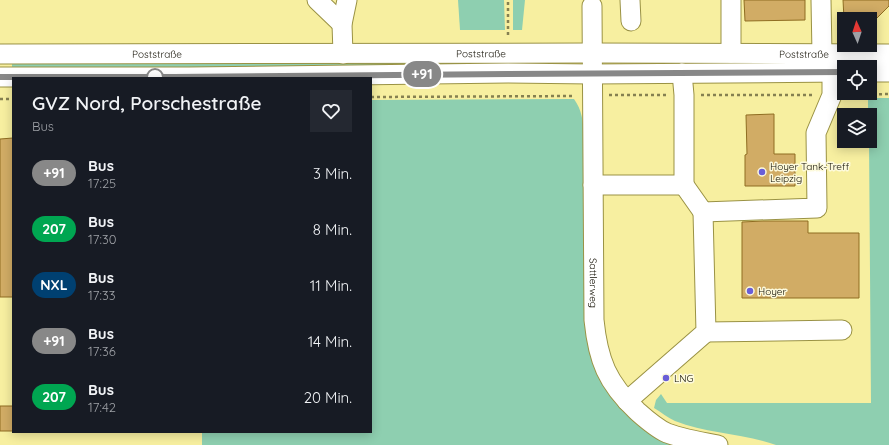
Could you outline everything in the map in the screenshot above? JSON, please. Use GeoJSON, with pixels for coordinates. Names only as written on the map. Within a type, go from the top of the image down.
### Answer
{"type":"FeatureCollection","features":[{"type":"Feature","properties":{"kind":"street"},"geometry":{"type":"LineString","coordinates":[[317,0],[342,24]]}},
{"type":"Feature","properties":{"kind":"street"},"geometry":{"type":"LineString","coordinates":[[343,54],[342,24],[347,0]]}},
{"type":"Feature","properties":{"kind":"street"},"geometry":{"type":"LineString","coordinates":[[630,0],[631,21]]}},
{"type":"Feature","properties":{"kind":"street"},"geometry":{"type":"LineString","coordinates":[[731,0],[731,54]]}},
{"type":"Feature","properties":{"kind":"street"},"geometry":{"type":"LineString","coordinates":[[821,0],[822,54]]}},
{"type":"Feature","properties":{"kind":"street","name":"Sattlerweg"},"geometry":{"type":"LineString","coordinates":[[592,6],[591,53],[594,320],[596,343],[611,382],[627,401],[647,420],[666,433],[694,441],[718,445]]}},
{"type":"Feature","properties":{"kind":"street","name":"Poststraße"},"geometry":{"type":"LineString","coordinates":[[0,54],[889,54]]}},
{"type":"Feature","properties":{"kind":"street","name":"Poststraße"},"geometry":{"type":"LineString","coordinates":[[269,77],[837,72]]}},
{"type":"Feature","properties":{"kind":"street"},"geometry":{"type":"LineString","coordinates":[[877,72],[889,72]]}},
{"type":"Feature","properties":{"kind":"street"},"geometry":{"type":"LineString","coordinates":[[682,74],[684,95],[684,185],[703,212],[706,332]]}},
{"type":"Feature","properties":{"kind":"street"},"geometry":{"type":"LineString","coordinates":[[703,212],[817,208],[816,133],[832,95],[837,76]]}},
{"type":"Feature","properties":{"kind":"street","name":"Poststraße"},"geometry":{"type":"LineString","coordinates":[[0,77],[12,77]]}},
{"type":"Feature","properties":{"kind":"street"},"geometry":{"type":"LineString","coordinates":[[593,185],[684,185]]}},
{"type":"Feature","properties":{"kind":"street"},"geometry":{"type":"LineString","coordinates":[[627,401],[706,332],[842,330]]}},
{"type":"Feature","properties":{"kind":"path"},"geometry":{"type":"LineString","coordinates":[[372,97],[509,96]]}},
{"type":"Feature","properties":{"kind":"path"},"geometry":{"type":"LineString","coordinates":[[0,99],[12,99]]}},
{"type":"Feature","properties":{"kind":"green space"},"geometry":{"type":"Polygon","coordinates":[[[458,0],[504,0],[505,30],[460,30],[458,0]]]}},
{"type":"Feature","properties":{"kind":"green space"},"geometry":{"type":"Polygon","coordinates":[[[513,0],[525,0],[522,30],[513,30],[513,0]]]}},
{"type":"Feature","properties":{"kind":"green space"},"geometry":{"type":"Polygon","coordinates":[[[503,62],[503,70],[12,72],[12,64],[503,62]]]}},
{"type":"Feature","properties":{"kind":"green space"},"geometry":{"type":"Polygon","coordinates":[[[889,98],[889,445],[776,445],[751,438],[700,429],[672,420],[654,408],[656,400],[661,394],[667,403],[871,403],[869,148],[877,148],[877,108],[868,108],[868,100],[889,98]]]}},
{"type":"Feature","properties":{"kind":"green space"},"geometry":{"type":"Polygon","coordinates":[[[574,99],[582,116],[584,135],[585,318],[587,340],[593,361],[600,378],[609,392],[632,418],[662,438],[679,445],[202,445],[202,433],[372,433],[372,100],[574,99]]]}},
{"type":"Feature","properties":{"kind":"building"},"geometry":{"type":"Polygon","coordinates":[[[744,0],[805,0],[805,20],[745,21],[744,0]]]}},
{"type":"Feature","properties":{"kind":"building"},"geometry":{"type":"Polygon","coordinates":[[[843,0],[889,0],[889,6],[877,18],[877,12],[844,12],[843,0]]]}},
{"type":"Feature","properties":{"kind":"building"},"geometry":{"type":"Polygon","coordinates":[[[774,114],[774,154],[795,154],[795,186],[745,186],[745,155],[747,154],[746,115],[774,114]]]}},
{"type":"Feature","properties":{"kind":"building"},"geometry":{"type":"Polygon","coordinates":[[[12,138],[12,297],[0,297],[0,139],[12,138]]]}},
{"type":"Feature","properties":{"kind":"building"},"geometry":{"type":"Polygon","coordinates":[[[808,221],[808,233],[859,233],[859,298],[742,298],[742,222],[808,221]]]}},
{"type":"Feature","properties":{"kind":"building"},"geometry":{"type":"Polygon","coordinates":[[[0,406],[12,406],[12,431],[0,431],[0,406]]]}},
{"type":"Feature","properties":{"kind":"bus line","name":"+91"},"geometry":{"type":"LineString","coordinates":[[0,77],[837,72]]}},
{"type":"Feature","properties":{"kind":"place","name":"Hoyer Tank-Treff Leipzig"},"geometry":{"type":"Point","coordinates":[762,172]}},
{"type":"Feature","properties":{"kind":"place","name":"Hoyer"},"geometry":{"type":"Point","coordinates":[750,291]}},
{"type":"Feature","properties":{"kind":"place","name":"LNG"},"geometry":{"type":"Point","coordinates":[666,378]}}]}
